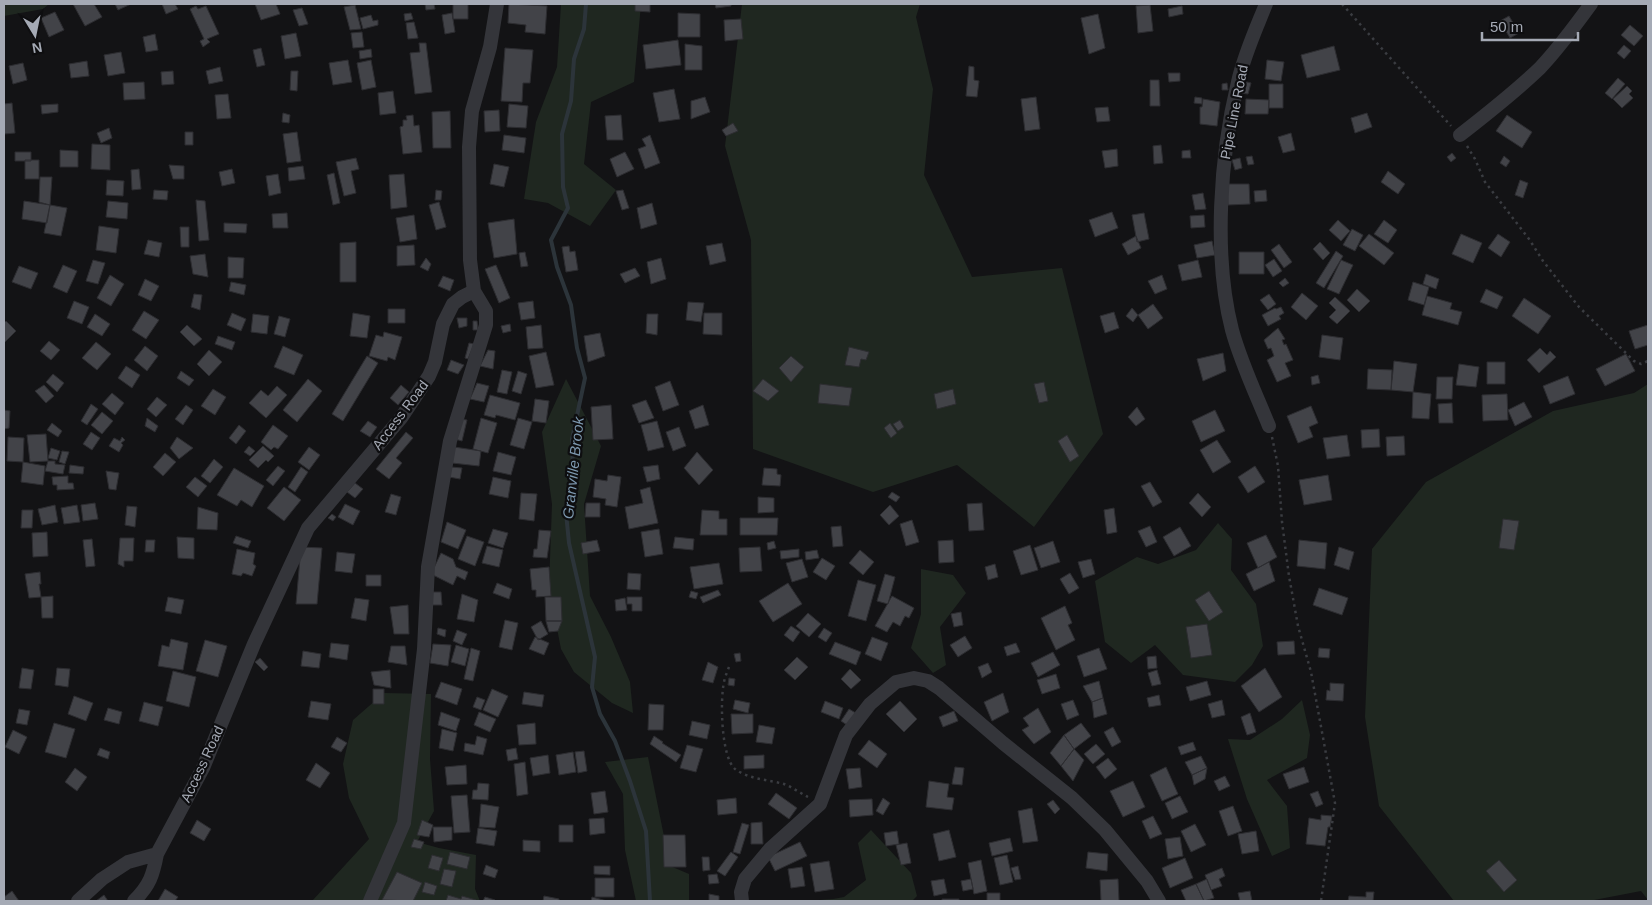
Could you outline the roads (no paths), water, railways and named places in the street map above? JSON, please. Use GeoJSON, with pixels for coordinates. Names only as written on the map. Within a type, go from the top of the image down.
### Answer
{"type":"FeatureCollection","features":[{"type":"Feature","properties":{"kind":"street"},"geometry":{"type":"LineString","coordinates":[[370,901],[404,823],[424,649],[428,567],[450,440],[486,325],[486,312],[474,291],[470,260],[470,129],[473,104],[490,46],[497,4]]}},
{"type":"Feature","properties":{"kind":"street","name":"Pipe Line Road"},"geometry":{"type":"LineString","coordinates":[[1266,4],[1238,81],[1222,175],[1221,224],[1226,295],[1232,330],[1241,360],[1269,426]]}},
{"type":"Feature","properties":{"kind":"street"},"geometry":{"type":"LineString","coordinates":[[1460,135],[1500,104],[1540,68],[1566,38],[1591,4]]}},
{"type":"Feature","properties":{"kind":"street","name":"Access Road"},"geometry":{"type":"LineString","coordinates":[[134,901],[146,889],[154,873],[157,854],[203,768],[254,644],[308,528],[401,418],[429,376],[435,362],[443,324],[453,304],[474,291]]}},
{"type":"Feature","properties":{"kind":"street"},"geometry":{"type":"LineString","coordinates":[[742,901],[741,892],[745,879],[770,849],[820,804],[846,735],[870,704],[896,682],[914,678],[928,681],[1072,798],[1147,881],[1159,901]]}},
{"type":"Feature","properties":{"kind":"street"},"geometry":{"type":"LineString","coordinates":[[78,901],[102,879],[128,862],[157,854]]}},
{"type":"Feature","properties":{"kind":"waterway","name":"Granville Brook"},"geometry":{"type":"LineString","coordinates":[[586,4],[584,29],[574,59],[571,101],[562,134],[563,187],[568,208],[551,240],[557,267],[571,305],[577,348],[585,378],[572,439],[573,472],[566,513],[569,543],[595,657],[592,687],[600,714],[615,741],[646,831],[650,901]]}}]}
